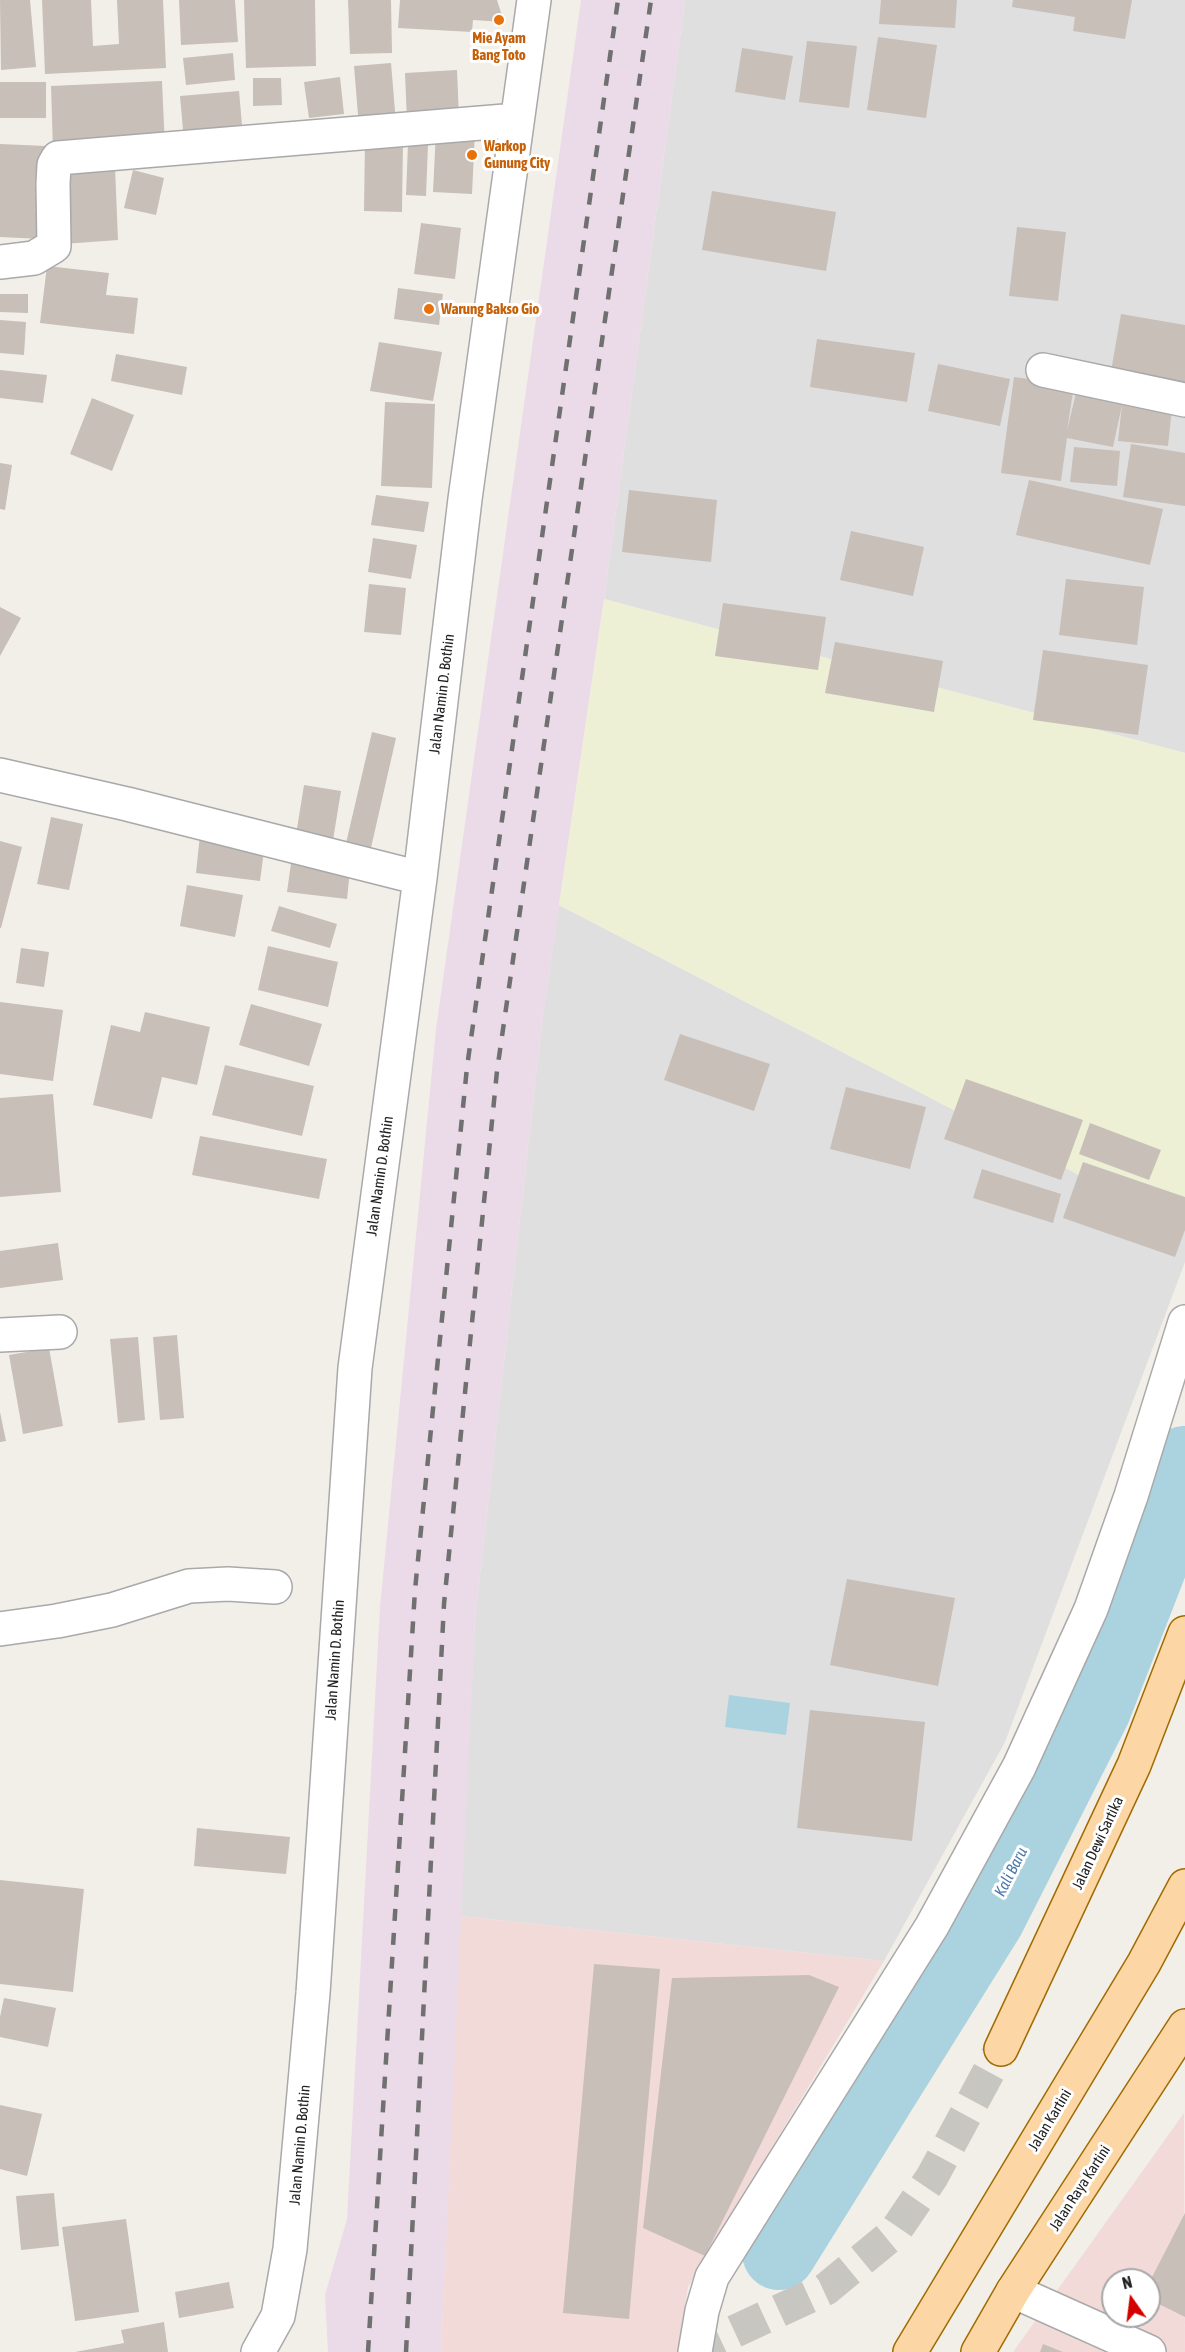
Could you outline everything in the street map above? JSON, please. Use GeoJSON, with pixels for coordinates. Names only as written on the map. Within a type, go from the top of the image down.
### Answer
{"type":"FeatureCollection","features":[{"type":"Feature","properties":{"kind":"main road","name":"Jalan Dewi Sartika"},"geometry":{"type":"LineString","coordinates":[[1001,2049],[1134,1765],[1185,1633]]}},
{"type":"Feature","properties":{"kind":"main road","name":"Jalan Kartini"},"geometry":{"type":"LineString","coordinates":[[910,2352],[1144,1963],[1185,1886]]}},
{"type":"Feature","properties":{"kind":"main road","name":"Jalan Raya Kartini"},"geometry":{"type":"LineString","coordinates":[[978,2352],[1013,2291],[1185,2026]]}},
{"type":"Feature","properties":{"kind":"street","name":"Jalan Namin D. Bothin"},"geometry":{"type":"LineString","coordinates":[[258,2352],[278,2316],[290,2249],[314,1982],[355,1368],[420,878],[465,499],[534,0]]}},
{"type":"Feature","properties":{"kind":"street"},"geometry":{"type":"LineString","coordinates":[[0,262],[34,258],[54,246],[53,184],[54,165],[58,158],[517,120]]}},
{"type":"Feature","properties":{"kind":"street"},"geometry":{"type":"LineString","coordinates":[[1043,370],[1185,400]]}},
{"type":"Feature","properties":{"kind":"street"},"geometry":{"type":"LineString","coordinates":[[0,775],[127,804],[420,878]]}},
{"type":"Feature","properties":{"kind":"street"},"geometry":{"type":"LineString","coordinates":[[695,2352],[702,2311],[712,2277],[933,1926],[1019,1767],[1091,1610],[1131,1496],[1185,1322]]}},
{"type":"Feature","properties":{"kind":"street"},"geometry":{"type":"LineString","coordinates":[[0,1335],[60,1332]]}},
{"type":"Feature","properties":{"kind":"street"},"geometry":{"type":"LineString","coordinates":[[0,1629],[112,1610],[189,1586],[228,1584],[275,1587]]}},
{"type":"Feature","properties":{"kind":"street"},"geometry":{"type":"LineString","coordinates":[[1013,2291],[1149,2352]]}},
{"type":"Feature","properties":{"kind":"shaded area"},"geometry":{"type":"Polygon","coordinates":[[[581,0],[685,0],[604,599],[542,1022],[475,1619],[441,2352],[328,2352],[325,2295],[347,2219],[380,1607],[436,1029],[581,0]]]}},
{"type":"Feature","properties":{"kind":"shaded area"},"geometry":{"type":"Polygon","coordinates":[[[685,0],[1185,0],[1185,753],[604,599],[685,0]]]}},
{"type":"Feature","properties":{"kind":"shaded area"},"geometry":{"type":"Polygon","coordinates":[[[559,905],[1185,1230],[1185,1262],[1005,1742],[884,1961],[460,1916],[475,1619],[542,1022],[559,905]]]}},
{"type":"Feature","properties":{"kind":"shaded area"},"geometry":{"type":"Polygon","coordinates":[[[460,1916],[884,1961],[688,2287],[678,2352],[441,2352],[460,1916]]]}},
{"type":"Feature","properties":{"kind":"shaded area"},"geometry":{"type":"Polygon","coordinates":[[[1184,2113],[1185,2352],[1013,2352],[1184,2113]]]}},
{"type":"Feature","properties":{"kind":"green space"},"geometry":{"type":"Polygon","coordinates":[[[604,599],[1185,753],[1185,1230],[559,905],[604,599]]]}},
{"type":"Feature","properties":{"kind":"water"},"geometry":{"type":"Polygon","coordinates":[[[729,1695],[790,1703],[786,1735],[725,1727],[729,1695]]]}},
{"type":"Feature","properties":{"kind":"building"},"geometry":{"type":"Polygon","coordinates":[[[0,0],[30,0],[36,67],[1,70],[0,0]]]}},
{"type":"Feature","properties":{"kind":"building"},"geometry":{"type":"Polygon","coordinates":[[[42,0],[91,0],[93,46],[119,44],[117,0],[163,0],[166,68],[45,74],[42,0]]]}},
{"type":"Feature","properties":{"kind":"building"},"geometry":{"type":"Polygon","coordinates":[[[179,0],[235,0],[238,42],[181,45],[179,0]]]}},
{"type":"Feature","properties":{"kind":"building"},"geometry":{"type":"Polygon","coordinates":[[[244,0],[315,0],[316,66],[246,68],[244,0]]]}},
{"type":"Feature","properties":{"kind":"building"},"geometry":{"type":"Polygon","coordinates":[[[348,0],[391,0],[392,53],[350,54],[348,0]]]}},
{"type":"Feature","properties":{"kind":"building"},"geometry":{"type":"Polygon","coordinates":[[[400,0],[497,0],[504,22],[473,20],[472,32],[398,28],[400,0]]]}},
{"type":"Feature","properties":{"kind":"building"},"geometry":{"type":"Polygon","coordinates":[[[881,0],[957,0],[955,28],[879,24],[881,0]]]}},
{"type":"Feature","properties":{"kind":"building"},"geometry":{"type":"Polygon","coordinates":[[[1013,0],[1132,0],[1125,39],[1073,31],[1075,17],[1012,7],[1013,0]]]}},
{"type":"Feature","properties":{"kind":"building"},"geometry":{"type":"Polygon","coordinates":[[[878,37],[937,45],[926,118],[867,110],[878,37]]]}},
{"type":"Feature","properties":{"kind":"building"},"geometry":{"type":"Polygon","coordinates":[[[807,41],[857,46],[849,108],[799,102],[807,41]]]}},
{"type":"Feature","properties":{"kind":"building"},"geometry":{"type":"Polygon","coordinates":[[[742,48],[793,56],[785,100],[735,92],[742,48]]]}},
{"type":"Feature","properties":{"kind":"building"},"geometry":{"type":"Polygon","coordinates":[[[233,53],[235,80],[186,85],[183,58],[233,53]]]}},
{"type":"Feature","properties":{"kind":"building"},"geometry":{"type":"Polygon","coordinates":[[[391,63],[396,123],[359,127],[354,66],[391,63]]]}},
{"type":"Feature","properties":{"kind":"building"},"geometry":{"type":"Polygon","coordinates":[[[457,70],[459,118],[407,121],[405,73],[457,70]]]}},
{"type":"Feature","properties":{"kind":"building"},"geometry":{"type":"Polygon","coordinates":[[[340,77],[344,114],[309,118],[304,82],[340,77]]]}},
{"type":"Feature","properties":{"kind":"building"},"geometry":{"type":"Polygon","coordinates":[[[253,78],[281,78],[282,105],[253,106],[253,78]]]}},
{"type":"Feature","properties":{"kind":"building"},"geometry":{"type":"Polygon","coordinates":[[[162,81],[165,147],[53,152],[51,86],[162,81]]]}},
{"type":"Feature","properties":{"kind":"building"},"geometry":{"type":"Polygon","coordinates":[[[0,82],[46,82],[46,118],[0,118],[0,82]]]}},
{"type":"Feature","properties":{"kind":"building"},"geometry":{"type":"Polygon","coordinates":[[[239,91],[243,136],[184,141],[180,96],[239,91]]]}},
{"type":"Feature","properties":{"kind":"building"},"geometry":{"type":"Polygon","coordinates":[[[436,130],[475,131],[472,194],[433,192],[436,130]]]}},
{"type":"Feature","properties":{"kind":"building"},"geometry":{"type":"Polygon","coordinates":[[[365,139],[403,140],[402,212],[364,211],[365,139]]]}},
{"type":"Feature","properties":{"kind":"building"},"geometry":{"type":"Polygon","coordinates":[[[0,144],[46,146],[42,239],[0,237],[0,144]]]}},
{"type":"Feature","properties":{"kind":"building"},"geometry":{"type":"Polygon","coordinates":[[[408,144],[428,145],[426,196],[406,195],[408,144]]]}},
{"type":"Feature","properties":{"kind":"building"},"geometry":{"type":"Polygon","coordinates":[[[115,167],[118,240],[63,244],[60,170],[115,167]]]}},
{"type":"Feature","properties":{"kind":"building"},"geometry":{"type":"Polygon","coordinates":[[[133,170],[164,178],[156,215],[124,208],[133,170]]]}},
{"type":"Feature","properties":{"kind":"building"},"geometry":{"type":"Polygon","coordinates":[[[712,191],[836,212],[826,271],[702,250],[712,191]]]}},
{"type":"Feature","properties":{"kind":"building"},"geometry":{"type":"Polygon","coordinates":[[[421,223],[461,228],[455,279],[414,274],[421,223]]]}},
{"type":"Feature","properties":{"kind":"building"},"geometry":{"type":"Polygon","coordinates":[[[1017,227],[1066,232],[1058,301],[1009,296],[1017,227]]]}},
{"type":"Feature","properties":{"kind":"building"},"geometry":{"type":"Polygon","coordinates":[[[47,266],[109,273],[106,295],[138,298],[134,334],[40,323],[47,266]]]}},
{"type":"Feature","properties":{"kind":"building"},"geometry":{"type":"Polygon","coordinates":[[[398,288],[443,294],[439,325],[394,319],[398,288]]]}},
{"type":"Feature","properties":{"kind":"building"},"geometry":{"type":"Polygon","coordinates":[[[0,294],[28,294],[28,313],[0,312],[0,294]]]}},
{"type":"Feature","properties":{"kind":"building"},"geometry":{"type":"Polygon","coordinates":[[[1121,314],[1185,325],[1185,390],[1110,377],[1121,314]]]}},
{"type":"Feature","properties":{"kind":"building"},"geometry":{"type":"Polygon","coordinates":[[[0,320],[26,322],[24,355],[0,353],[0,320]]]}},
{"type":"Feature","properties":{"kind":"building"},"geometry":{"type":"Polygon","coordinates":[[[817,339],[915,353],[907,402],[810,387],[817,339]]]}},
{"type":"Feature","properties":{"kind":"building"},"geometry":{"type":"Polygon","coordinates":[[[379,342],[442,352],[433,401],[370,391],[379,342]]]}},
{"type":"Feature","properties":{"kind":"building"},"geometry":{"type":"Polygon","coordinates":[[[116,354],[187,367],[182,395],[111,381],[116,354]]]}},
{"type":"Feature","properties":{"kind":"building"},"geometry":{"type":"Polygon","coordinates":[[[938,364],[1010,379],[1000,426],[928,411],[938,364]]]}},
{"type":"Feature","properties":{"kind":"building"},"geometry":{"type":"Polygon","coordinates":[[[0,370],[47,375],[43,403],[0,398],[0,370]]]}},
{"type":"Feature","properties":{"kind":"building"},"geometry":{"type":"Polygon","coordinates":[[[1014,377],[1074,385],[1067,431],[1076,393],[1172,408],[1168,446],[1118,441],[1122,405],[1113,447],[1067,438],[1061,481],[1001,473],[1014,377]]]}},
{"type":"Feature","properties":{"kind":"building"},"geometry":{"type":"Polygon","coordinates":[[[92,398],[134,415],[112,471],[70,454],[92,398]]]}},
{"type":"Feature","properties":{"kind":"building"},"geometry":{"type":"Polygon","coordinates":[[[385,402],[435,404],[432,488],[381,486],[385,402]]]}},
{"type":"Feature","properties":{"kind":"building"},"geometry":{"type":"Polygon","coordinates":[[[1131,444],[1185,453],[1185,506],[1123,497],[1131,444]]]}},
{"type":"Feature","properties":{"kind":"building"},"geometry":{"type":"Polygon","coordinates":[[[1074,447],[1120,451],[1117,486],[1070,482],[1074,447]]]}},
{"type":"Feature","properties":{"kind":"building"},"geometry":{"type":"Polygon","coordinates":[[[0,463],[12,465],[5,510],[0,509],[0,463]]]}},
{"type":"Feature","properties":{"kind":"building"},"geometry":{"type":"Polygon","coordinates":[[[1029,480],[1163,509],[1150,565],[1016,535],[1029,480]]]}},
{"type":"Feature","properties":{"kind":"building"},"geometry":{"type":"Polygon","coordinates":[[[629,490],[717,500],[711,562],[622,552],[629,490]]]}},
{"type":"Feature","properties":{"kind":"building"},"geometry":{"type":"Polygon","coordinates":[[[376,495],[429,502],[424,532],[371,525],[376,495]]]}},
{"type":"Feature","properties":{"kind":"building"},"geometry":{"type":"Polygon","coordinates":[[[851,531],[924,547],[913,596],[840,580],[851,531]]]}},
{"type":"Feature","properties":{"kind":"building"},"geometry":{"type":"Polygon","coordinates":[[[373,538],[417,545],[411,579],[368,572],[373,538]]]}},
{"type":"Feature","properties":{"kind":"building"},"geometry":{"type":"Polygon","coordinates":[[[1066,579],[1144,587],[1137,645],[1059,635],[1066,579]]]}},
{"type":"Feature","properties":{"kind":"building"},"geometry":{"type":"Polygon","coordinates":[[[369,584],[406,588],[401,635],[364,632],[369,584]]]}},
{"type":"Feature","properties":{"kind":"building"},"geometry":{"type":"Polygon","coordinates":[[[723,603],[826,617],[818,670],[715,656],[723,603]]]}},
{"type":"Feature","properties":{"kind":"building"},"geometry":{"type":"Polygon","coordinates":[[[0,607],[21,618],[0,656],[0,607]]]}},
{"type":"Feature","properties":{"kind":"building"},"geometry":{"type":"Polygon","coordinates":[[[835,642],[943,661],[934,712],[825,693],[835,642]]]}},
{"type":"Feature","properties":{"kind":"building"},"geometry":{"type":"Polygon","coordinates":[[[1043,650],[1148,665],[1138,735],[1033,720],[1043,650]]]}},
{"type":"Feature","properties":{"kind":"building"},"geometry":{"type":"Polygon","coordinates":[[[372,732],[396,738],[368,861],[343,856],[372,732]]]}},
{"type":"Feature","properties":{"kind":"building"},"geometry":{"type":"Polygon","coordinates":[[[304,785],[341,791],[332,846],[295,841],[304,785]]]}},
{"type":"Feature","properties":{"kind":"building"},"geometry":{"type":"Polygon","coordinates":[[[51,817],[83,824],[69,890],[37,884],[51,817]]]}},
{"type":"Feature","properties":{"kind":"building"},"geometry":{"type":"Polygon","coordinates":[[[200,835],[265,843],[260,881],[196,873],[200,835]]]}},
{"type":"Feature","properties":{"kind":"building"},"geometry":{"type":"Polygon","coordinates":[[[0,841],[22,847],[1,928],[0,928],[0,841]]]}},
{"type":"Feature","properties":{"kind":"building"},"geometry":{"type":"Polygon","coordinates":[[[291,863],[350,870],[347,899],[287,892],[291,863]]]}},
{"type":"Feature","properties":{"kind":"building"},"geometry":{"type":"Polygon","coordinates":[[[187,885],[243,895],[235,937],[180,926],[187,885]]]}},
{"type":"Feature","properties":{"kind":"building"},"geometry":{"type":"Polygon","coordinates":[[[279,906],[337,924],[330,948],[271,931],[279,906]]]}},
{"type":"Feature","properties":{"kind":"building"},"geometry":{"type":"Polygon","coordinates":[[[268,946],[338,962],[328,1007],[258,990],[268,946]]]}},
{"type":"Feature","properties":{"kind":"building"},"geometry":{"type":"Polygon","coordinates":[[[21,948],[49,952],[44,987],[16,983],[21,948]]]}},
{"type":"Feature","properties":{"kind":"building"},"geometry":{"type":"Polygon","coordinates":[[[0,1002],[63,1010],[53,1081],[0,1074],[0,1002]]]}},
{"type":"Feature","properties":{"kind":"building"},"geometry":{"type":"Polygon","coordinates":[[[251,1004],[322,1024],[309,1066],[239,1045],[251,1004]]]}},
{"type":"Feature","properties":{"kind":"building"},"geometry":{"type":"Polygon","coordinates":[[[145,1012],[210,1027],[197,1085],[162,1077],[152,1119],[93,1105],[111,1025],[140,1032],[145,1012]]]}},
{"type":"Feature","properties":{"kind":"building"},"geometry":{"type":"Polygon","coordinates":[[[680,1034],[770,1064],[754,1111],[664,1080],[680,1034]]]}},
{"type":"Feature","properties":{"kind":"building"},"geometry":{"type":"Polygon","coordinates":[[[225,1065],[314,1086],[302,1136],[212,1115],[225,1065]]]}},
{"type":"Feature","properties":{"kind":"building"},"geometry":{"type":"Polygon","coordinates":[[[966,1079],[1083,1120],[1061,1180],[944,1139],[966,1079]]]}},
{"type":"Feature","properties":{"kind":"building"},"geometry":{"type":"Polygon","coordinates":[[[846,1087],[926,1107],[910,1169],[830,1149],[846,1087]]]}},
{"type":"Feature","properties":{"kind":"building"},"geometry":{"type":"Polygon","coordinates":[[[53,1094],[61,1192],[0,1197],[0,1098],[53,1094]]]}},
{"type":"Feature","properties":{"kind":"building"},"geometry":{"type":"Polygon","coordinates":[[[1090,1123],[1161,1150],[1149,1180],[1079,1154],[1090,1123]]]}},
{"type":"Feature","properties":{"kind":"building"},"geometry":{"type":"Polygon","coordinates":[[[200,1136],[327,1159],[319,1199],[192,1175],[200,1136]]]}},
{"type":"Feature","properties":{"kind":"building"},"geometry":{"type":"Polygon","coordinates":[[[1083,1162],[1185,1197],[1185,1230],[1175,1257],[1063,1218],[1083,1162]]]}},
{"type":"Feature","properties":{"kind":"building"},"geometry":{"type":"Polygon","coordinates":[[[982,1169],[1061,1194],[1053,1223],[973,1198],[982,1169]]]}},
{"type":"Feature","properties":{"kind":"building"},"geometry":{"type":"Polygon","coordinates":[[[58,1243],[63,1280],[0,1288],[0,1251],[58,1243]]]}},
{"type":"Feature","properties":{"kind":"building"},"geometry":{"type":"Polygon","coordinates":[[[177,1335],[184,1418],[160,1420],[153,1337],[177,1335]]]}},
{"type":"Feature","properties":{"kind":"building"},"geometry":{"type":"Polygon","coordinates":[[[138,1337],[145,1420],[118,1423],[110,1339],[138,1337]]]}},
{"type":"Feature","properties":{"kind":"building"},"geometry":{"type":"Polygon","coordinates":[[[49,1348],[63,1426],[23,1434],[9,1355],[49,1348]]]}},
{"type":"Feature","properties":{"kind":"building"},"geometry":{"type":"Polygon","coordinates":[[[0,1412],[6,1441],[0,1442],[0,1412]]]}},
{"type":"Feature","properties":{"kind":"building"},"geometry":{"type":"Polygon","coordinates":[[[847,1579],[955,1598],[938,1686],[830,1665],[847,1579]]]}},
{"type":"Feature","properties":{"kind":"building"},"geometry":{"type":"Polygon","coordinates":[[[810,1710],[925,1722],[912,1841],[797,1828],[810,1710]]]}},
{"type":"Feature","properties":{"kind":"building"},"geometry":{"type":"Polygon","coordinates":[[[197,1828],[290,1837],[286,1874],[194,1866],[197,1828]]]}},
{"type":"Feature","properties":{"kind":"building"},"geometry":{"type":"Polygon","coordinates":[[[0,1880],[84,1889],[73,1992],[0,1984],[0,1880]]]}},
{"type":"Feature","properties":{"kind":"building"},"geometry":{"type":"Polygon","coordinates":[[[594,1964],[660,1969],[629,2319],[563,2313],[594,1964]]]}},
{"type":"Feature","properties":{"kind":"building"},"geometry":{"type":"Polygon","coordinates":[[[809,1975],[839,1987],[705,2256],[643,2228],[672,1978],[809,1975]]]}},
{"type":"Feature","properties":{"kind":"building"},"geometry":{"type":"Polygon","coordinates":[[[4,1998],[56,2008],[48,2047],[0,2037],[0,2017],[4,1998]]]}},
{"type":"Feature","properties":{"kind":"building"},"geometry":{"type":"Polygon","coordinates":[[[0,2105],[42,2114],[27,2176],[0,2169],[0,2105]]]}},
{"type":"Feature","properties":{"kind":"building"},"geometry":{"type":"Polygon","coordinates":[[[54,2193],[59,2246],[21,2250],[16,2196],[54,2193]]]}},
{"type":"Feature","properties":{"kind":"building"},"geometry":{"type":"Polygon","coordinates":[[[1185,2213],[1185,2317],[1161,2305],[1161,2268],[1157,2268],[1185,2213]]]}},
{"type":"Feature","properties":{"kind":"building"},"geometry":{"type":"Polygon","coordinates":[[[126,2219],[139,2312],[75,2321],[62,2227],[126,2219]]]}},
{"type":"Feature","properties":{"kind":"building"},"geometry":{"type":"Polygon","coordinates":[[[229,2282],[234,2308],[179,2318],[175,2292],[229,2282]]]}},
{"type":"Feature","properties":{"kind":"building"},"geometry":{"type":"Polygon","coordinates":[[[164,2322],[168,2352],[75,2352],[124,2343],[121,2330],[164,2322]]]}},
{"type":"Feature","properties":{"kind":"building"},"geometry":{"type":"Polygon","coordinates":[[[1043,2344],[1063,2352],[1040,2352],[1043,2344]]]}},
{"type":"Feature","properties":{"kind":"waterway","name":"Kali Baru"},"geometry":{"type":"LineString","coordinates":[[779,2253],[988,1918],[1094,1709],[1161,1537],[1185,1463]]}},
{"type":"Feature","properties":{"kind":"tunnel"},"geometry":{"type":"LineString","coordinates":[[690,2352],[826,2289],[894,2233],[932,2177],[1001,2049]]}},
{"type":"Feature","properties":{"kind":"railway"},"geometry":{"type":"LineString","coordinates":[[368,2352],[415,1590],[467,1067],[618,0]]}},
{"type":"Feature","properties":{"kind":"railway"},"geometry":{"type":"LineString","coordinates":[[406,2352],[444,1604],[497,1071],[651,0]]}},
{"type":"Feature","properties":{"kind":"place","name":"Mie Ayam Bang Toto"},"geometry":{"type":"Point","coordinates":[499,20]}},
{"type":"Feature","properties":{"kind":"place","name":"Warkop Gunung City"},"geometry":{"type":"Point","coordinates":[472,155]}},
{"type":"Feature","properties":{"kind":"place","name":"Warung Bakso Gio"},"geometry":{"type":"Point","coordinates":[429,309]}}]}
